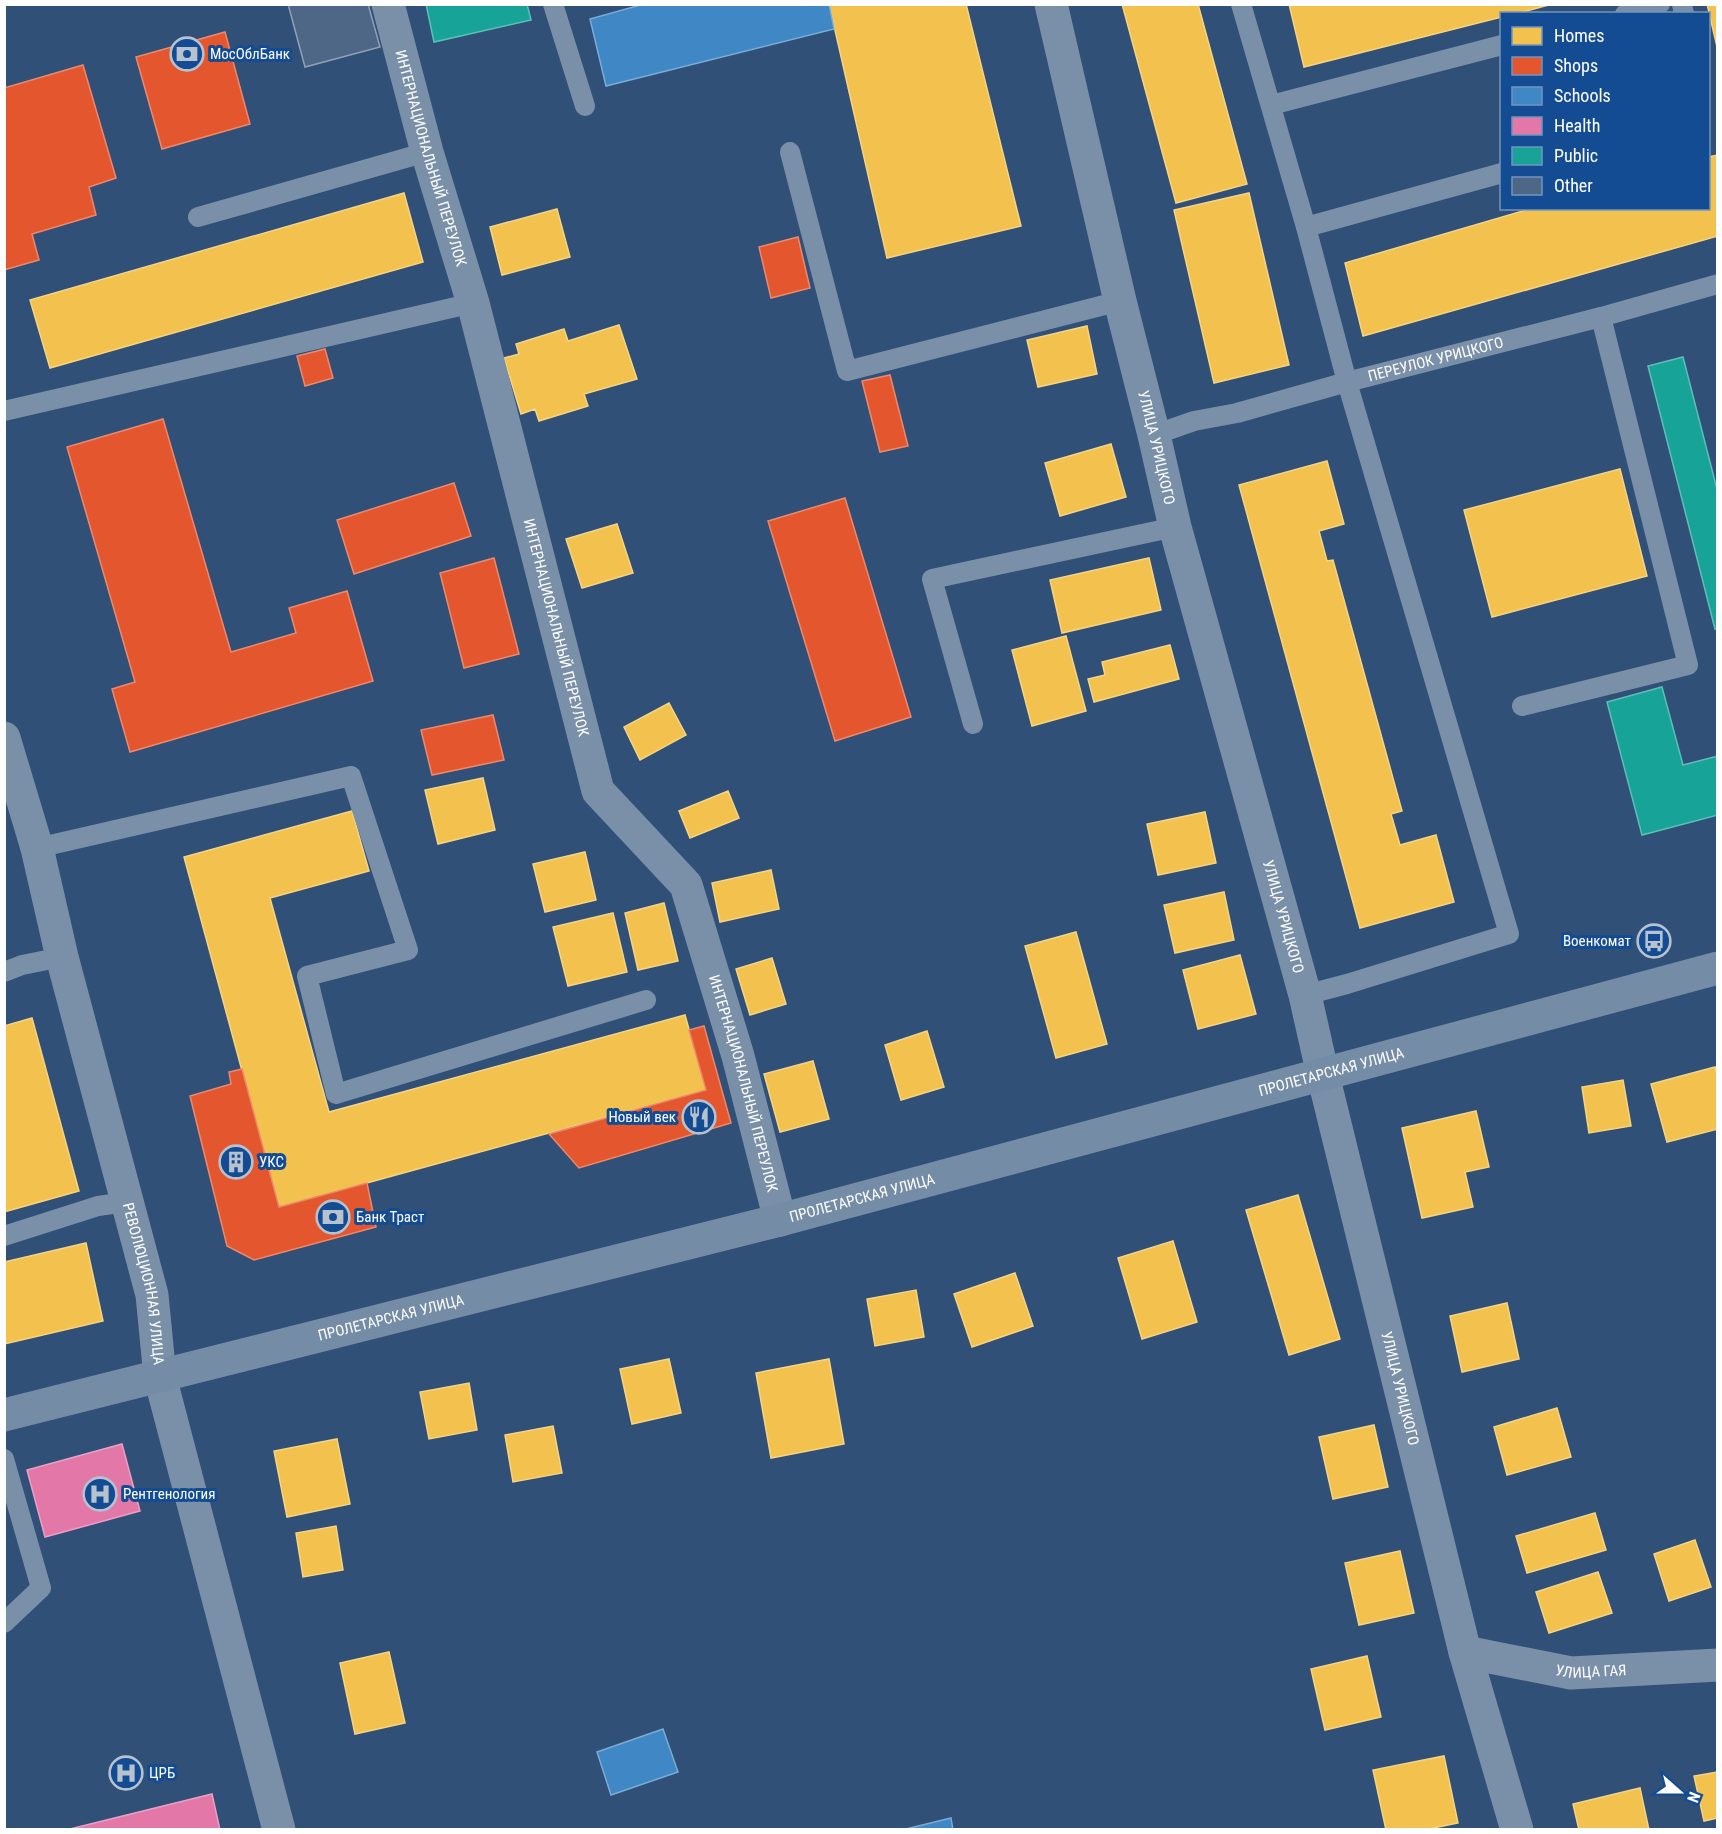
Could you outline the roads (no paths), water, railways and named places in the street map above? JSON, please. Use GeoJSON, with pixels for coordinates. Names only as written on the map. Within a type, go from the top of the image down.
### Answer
{"type":"FeatureCollection","features":[{"type":"Feature","properties":{"kind":"main road","name":"ПРОЛЕТАРСКАЯ УЛИЦА"},"geometry":{"type":"LineString","coordinates":[[4,1415],[780,1220],[1718,968]]}},
{"type":"Feature","properties":{"kind":"street","name":"ИНТЕРНАЦИОНАЛЬНЫЙ ПЕРЕУЛОК"},"geometry":{"type":"LineString","coordinates":[[388,4],[427,152],[472,303],[598,791],[686,885],[738,1056],[780,1220]]}},
{"type":"Feature","properties":{"kind":"street","name":"УЛИЦА УРИЦКОГО"},"geometry":{"type":"LineString","coordinates":[[1051,4],[1175,528],[1305,995],[1465,1652],[1517,1830]]}},
{"type":"Feature","properties":{"kind":"street","name":"РЕВОЛЮЦИОННАЯ УЛИЦА"},"geometry":{"type":"LineString","coordinates":[[4,738],[37,848],[62,957],[152,1295],[160,1377],[279,1830]]}},
{"type":"Feature","properties":{"kind":"street","name":"УЛИЦА ГАЯ"},"geometry":{"type":"LineString","coordinates":[[1465,1652],[1571,1673],[1718,1665]]}},
{"type":"Feature","properties":{"kind":"lane"},"geometry":{"type":"LineString","coordinates":[[553,4],[585,106]]}},
{"type":"Feature","properties":{"kind":"lane"},"geometry":{"type":"LineString","coordinates":[[1241,4],[1306,226],[1347,382],[1509,934],[1305,995]]}},
{"type":"Feature","properties":{"kind":"lane"},"geometry":{"type":"LineString","coordinates":[[1632,12],[1660,4]]}},
{"type":"Feature","properties":{"kind":"lane"},"geometry":{"type":"LineString","coordinates":[[1271,105],[1500,46]]}},
{"type":"Feature","properties":{"kind":"lane"},"geometry":{"type":"LineString","coordinates":[[198,217],[427,152]]}},
{"type":"Feature","properties":{"kind":"lane"},"geometry":{"type":"LineString","coordinates":[[790,152],[847,371],[1120,301]]}},
{"type":"Feature","properties":{"kind":"lane"},"geometry":{"type":"LineString","coordinates":[[1306,226],[1500,174]]}},
{"type":"Feature","properties":{"kind":"lane","name":"ПЕРЕУЛОК УРИЦКОГО"},"geometry":{"type":"LineString","coordinates":[[1154,435],[1194,421],[1237,413],[1718,284]]}},
{"type":"Feature","properties":{"kind":"lane"},"geometry":{"type":"LineString","coordinates":[[4,411],[472,303]]}},
{"type":"Feature","properties":{"kind":"lane"},"geometry":{"type":"LineString","coordinates":[[1522,706],[1688,666],[1601,317]]}},
{"type":"Feature","properties":{"kind":"lane"},"geometry":{"type":"LineString","coordinates":[[973,724],[932,579],[1175,528]]}},
{"type":"Feature","properties":{"kind":"lane"},"geometry":{"type":"LineString","coordinates":[[37,848],[351,777],[408,950],[308,976],[336,1094],[646,1000]]}},
{"type":"Feature","properties":{"kind":"lane"},"geometry":{"type":"LineString","coordinates":[[4,972],[62,957]]}},
{"type":"Feature","properties":{"kind":"lane"},"geometry":{"type":"LineString","coordinates":[[4,1236],[98,1206],[126,1202]]}},
{"type":"Feature","properties":{"kind":"lane"},"geometry":{"type":"LineString","coordinates":[[4,1459],[41,1588],[4,1623]]}},
{"type":"Feature","properties":{"kind":"place","name":"МосОблБанк"},"geometry":{"type":"Point","coordinates":[187,54]}},
{"type":"Feature","properties":{"kind":"place","name":"Военкомат"},"geometry":{"type":"Point","coordinates":[1654,941]}},
{"type":"Feature","properties":{"kind":"place","name":"Новый век"},"geometry":{"type":"Point","coordinates":[699,1117]}},
{"type":"Feature","properties":{"kind":"place","name":"УКС"},"geometry":{"type":"Point","coordinates":[236,1162]}},
{"type":"Feature","properties":{"kind":"place","name":"Банк Траст"},"geometry":{"type":"Point","coordinates":[333,1217]}},
{"type":"Feature","properties":{"kind":"place","name":"Рентгенология"},"geometry":{"type":"Point","coordinates":[100,1494]}},
{"type":"Feature","properties":{"kind":"place","name":"ЦРБ"},"geometry":{"type":"Point","coordinates":[126,1773]}}]}
